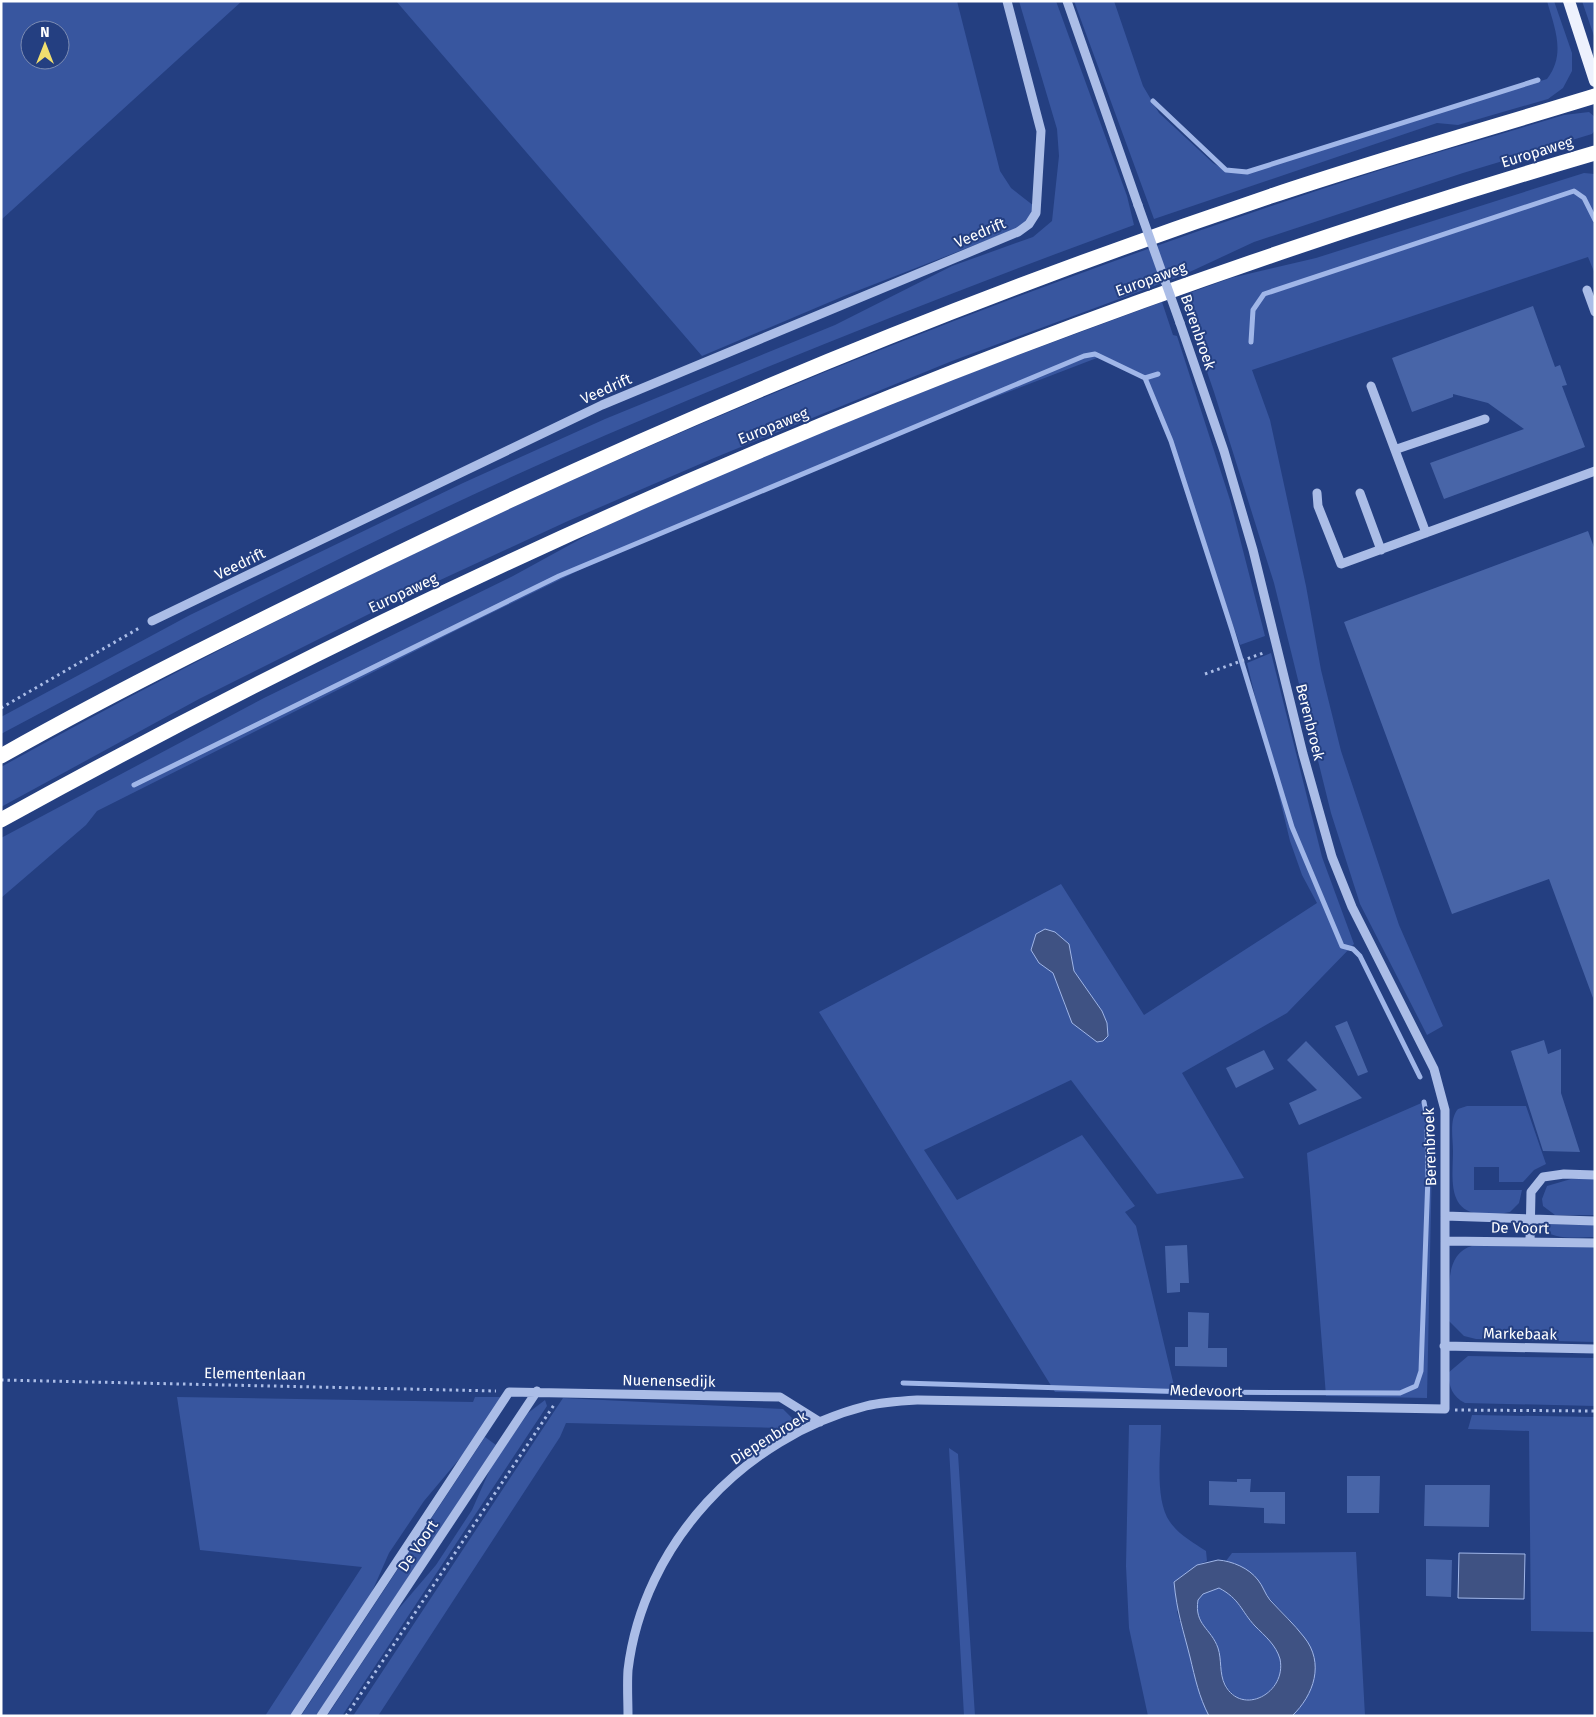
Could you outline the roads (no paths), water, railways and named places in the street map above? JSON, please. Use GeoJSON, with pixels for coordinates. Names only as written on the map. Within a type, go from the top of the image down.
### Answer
{"type":"FeatureCollection","features":[{"type":"Feature","properties":{"kind":"highway"},"geometry":{"type":"LineString","coordinates":[[1,756],[94,703],[250,625],[522,493],[728,403],[954,311],[1270,196],[1595,96]]}},
{"type":"Feature","properties":{"kind":"highway","name":"Europaweg"},"geometry":{"type":"LineString","coordinates":[[1,820],[123,752],[272,676],[550,543],[752,454],[986,358],[1198,280],[1453,196],[1595,153]]}},
{"type":"Feature","properties":{"kind":"main road"},"geometry":{"type":"LineString","coordinates":[[1569,1],[1595,81]]}},
{"type":"Feature","properties":{"kind":"street","name":"Veedrift"},"geometry":{"type":"LineString","coordinates":[[152,621],[602,405],[1024,228],[1036,213],[1041,131],[1007,1]]}},
{"type":"Feature","properties":{"kind":"street","name":"Berenbroek"},"geometry":{"type":"LineString","coordinates":[[1067,1],[1224,451],[1253,550],[1303,754],[1332,856],[1352,907],[1434,1069],[1445,1110],[1445,1409]]}},
{"type":"Feature","properties":{"kind":"street"},"geometry":{"type":"LineString","coordinates":[[1587,290],[1595,312]]}},
{"type":"Feature","properties":{"kind":"street"},"geometry":{"type":"LineString","coordinates":[[1372,386],[1397,449],[1426,533]]}},
{"type":"Feature","properties":{"kind":"street"},"geometry":{"type":"LineString","coordinates":[[1397,449],[1485,419]]}},
{"type":"Feature","properties":{"kind":"street"},"geometry":{"type":"LineString","coordinates":[[1317,493],[1318,506],[1341,564],[1595,471]]}},
{"type":"Feature","properties":{"kind":"street"},"geometry":{"type":"LineString","coordinates":[[1360,493],[1381,550]]}},
{"type":"Feature","properties":{"kind":"street"},"geometry":{"type":"LineString","coordinates":[[1530,1241],[1531,1192],[1543,1178],[1564,1174],[1595,1175]]}},
{"type":"Feature","properties":{"kind":"street","name":"De Voort"},"geometry":{"type":"LineString","coordinates":[[1445,1216],[1595,1221]]}},
{"type":"Feature","properties":{"kind":"street","name":"De Voort"},"geometry":{"type":"LineString","coordinates":[[1445,1241],[1595,1243]]}},
{"type":"Feature","properties":{"kind":"street","name":"Markebaak"},"geometry":{"type":"LineString","coordinates":[[1444,1346],[1595,1349]]}},
{"type":"Feature","properties":{"kind":"street","name":"De Voort"},"geometry":{"type":"LineString","coordinates":[[321,1716],[537,1391]]}},
{"type":"Feature","properties":{"kind":"street","name":"Nuenensedijk"},"geometry":{"type":"LineString","coordinates":[[509,1392],[537,1391],[780,1397],[820,1422]]}},
{"type":"Feature","properties":{"kind":"street","name":"De Voort"},"geometry":{"type":"LineString","coordinates":[[295,1716],[509,1392]]}},
{"type":"Feature","properties":{"kind":"street","name":"Medevoort"},"geometry":{"type":"LineString","coordinates":[[820,1422],[868,1406],[918,1400],[1445,1409]]}},
{"type":"Feature","properties":{"kind":"street","name":"Diepenbroek"},"geometry":{"type":"LineString","coordinates":[[628,1716],[628,1671],[636,1636],[648,1599],[664,1562],[687,1524],[744,1466],[820,1422]]}},
{"type":"Feature","properties":{"kind":"waterway"},"geometry":{"type":"LineString","coordinates":[[1153,101],[1226,170],[1247,172],[1538,80]]}},
{"type":"Feature","properties":{"kind":"waterway"},"geometry":{"type":"LineString","coordinates":[[1251,342],[1253,310],[1264,294],[1574,191],[1584,198],[1595,220]]}},
{"type":"Feature","properties":{"kind":"waterway"},"geometry":{"type":"LineString","coordinates":[[134,785],[559,576],[1084,356],[1095,354],[1145,378]]}},
{"type":"Feature","properties":{"kind":"waterway"},"geometry":{"type":"LineString","coordinates":[[1158,374],[1145,378],[1171,441],[1232,630],[1292,827],[1342,946],[1353,949],[1360,956],[1420,1077]]}},
{"type":"Feature","properties":{"kind":"waterway"},"geometry":{"type":"LineString","coordinates":[[1424,1102],[1426,1113]]}},
{"type":"Feature","properties":{"kind":"waterway"},"geometry":{"type":"LineString","coordinates":[[903,1383],[1191,1392],[1400,1393],[1416,1386],[1421,1371],[1428,1176],[1427,1129]]}}]}
